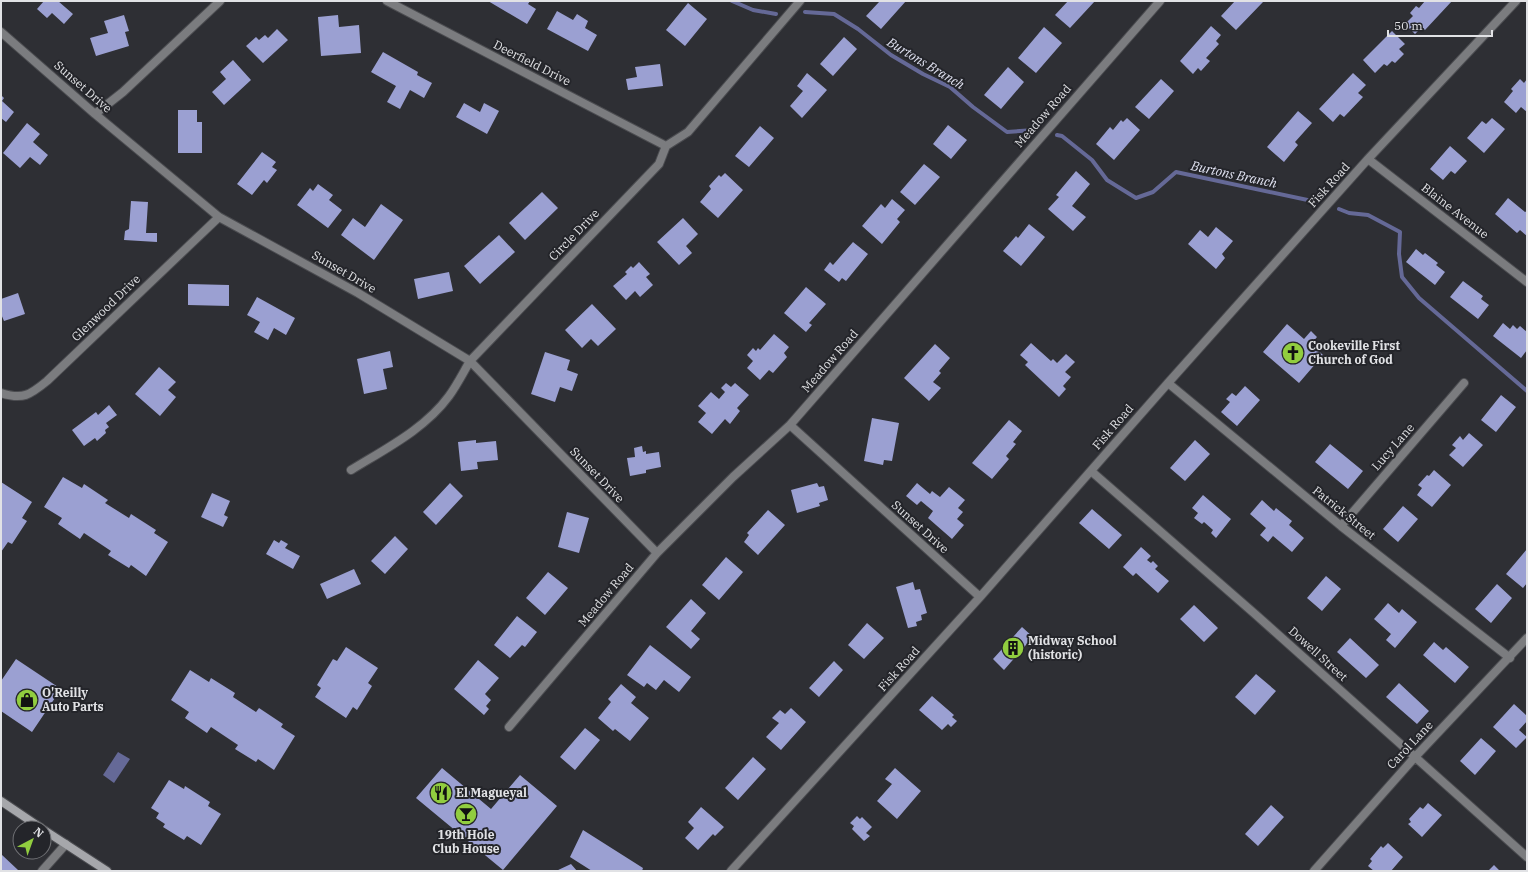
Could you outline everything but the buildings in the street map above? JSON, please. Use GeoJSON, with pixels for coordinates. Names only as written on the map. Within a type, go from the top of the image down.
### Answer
{"type":"FeatureCollection","features":[{"type":"Feature","properties":{"kind":"main road"},"geometry":{"type":"LineString","coordinates":[[1,802],[29,820]]}},
{"type":"Feature","properties":{"kind":"main road"},"geometry":{"type":"LineString","coordinates":[[52,835],[107,871]]}},
{"type":"Feature","properties":{"kind":"street"},"geometry":{"type":"LineString","coordinates":[[95,114],[123,92],[220,1]]}},
{"type":"Feature","properties":{"kind":"street","name":"Deerfield Drive"},"geometry":{"type":"LineString","coordinates":[[387,1],[666,146]]}},
{"type":"Feature","properties":{"kind":"street"},"geometry":{"type":"LineString","coordinates":[[666,146],[688,132],[800,1]]}},
{"type":"Feature","properties":{"kind":"street","name":"Meadow Road"},"geometry":{"type":"LineString","coordinates":[[509,727],[657,553],[733,477],[790,425],[1160,1]]}},
{"type":"Feature","properties":{"kind":"street","name":"Fisk Road"},"geometry":{"type":"LineString","coordinates":[[731,871],[980,597],[1368,159],[1516,1]]}},
{"type":"Feature","properties":{"kind":"street","name":"Sunset Drive"},"geometry":{"type":"LineString","coordinates":[[1,32],[95,114],[219,217],[358,294],[470,361],[657,553]]}},
{"type":"Feature","properties":{"kind":"street","name":"Circle Drive"},"geometry":{"type":"LineString","coordinates":[[351,470],[404,437],[428,419],[449,396],[470,361],[659,164],[666,146]]}},
{"type":"Feature","properties":{"kind":"street","name":"Blaine Avenue"},"geometry":{"type":"LineString","coordinates":[[1368,159],[1526,279]]}},
{"type":"Feature","properties":{"kind":"street","name":"Glenwood Drive"},"geometry":{"type":"LineString","coordinates":[[1,392],[15,397],[32,393],[47,381],[219,217]]}},
{"type":"Feature","properties":{"kind":"street","name":"Patrick Street"},"geometry":{"type":"LineString","coordinates":[[1168,383],[1341,526],[1510,658]]}},
{"type":"Feature","properties":{"kind":"street","name":"Lucy Lane"},"geometry":{"type":"LineString","coordinates":[[1341,526],[1464,383]]}},
{"type":"Feature","properties":{"kind":"street","name":"Sunset Drive"},"geometry":{"type":"LineString","coordinates":[[790,425],[980,597]]}},
{"type":"Feature","properties":{"kind":"street","name":"Dowell Street"},"geometry":{"type":"LineString","coordinates":[[1091,471],[1255,614],[1527,857]]}},
{"type":"Feature","properties":{"kind":"street","name":"Carol Lane"},"geometry":{"type":"LineString","coordinates":[[1314,871],[1415,757],[1510,658],[1527,638]]}},
{"type":"Feature","properties":{"kind":"street"},"geometry":{"type":"LineString","coordinates":[[42,871],[66,844]]}},
{"type":"Feature","properties":{"kind":"water"},"geometry":{"type":"Polygon","coordinates":[[[118,752],[130,759],[114,783],[103,775],[118,752]]]}},
{"type":"Feature","properties":{"kind":"waterway","name":"Burtons Branch"},"geometry":{"type":"LineString","coordinates":[[732,1],[753,10],[776,14]]}},
{"type":"Feature","properties":{"kind":"waterway","name":"Burtons Branch"},"geometry":{"type":"LineString","coordinates":[[805,12],[834,14],[858,29],[891,55],[923,74],[950,87],[973,107],[1007,132],[1035,130]]}},
{"type":"Feature","properties":{"kind":"waterway","name":"Burtons Branch"},"geometry":{"type":"LineString","coordinates":[[1057,135],[1062,136],[1092,160],[1107,180],[1136,198],[1153,192],[1176,172],[1317,202]]}},
{"type":"Feature","properties":{"kind":"waterway","name":"Burtons Branch"},"geometry":{"type":"LineString","coordinates":[[1339,209],[1349,213],[1368,215],[1400,232],[1399,254],[1402,277],[1419,298],[1527,391]]}},
{"type":"Feature","properties":{"kind":"place","name":"Cookeville First Church of God"},"geometry":{"type":"Point","coordinates":[1293,353]}},
{"type":"Feature","properties":{"kind":"place","name":"Midway School (historic)"},"geometry":{"type":"Point","coordinates":[1013,648]}},
{"type":"Feature","properties":{"kind":"place","name":"O'Reilly Auto Parts"},"geometry":{"type":"Point","coordinates":[27,700]}},
{"type":"Feature","properties":{"kind":"place","name":"El Magueyal"},"geometry":{"type":"Point","coordinates":[441,793]}},
{"type":"Feature","properties":{"kind":"place","name":"19th Hole Club House"},"geometry":{"type":"Point","coordinates":[466,814]}}]}
